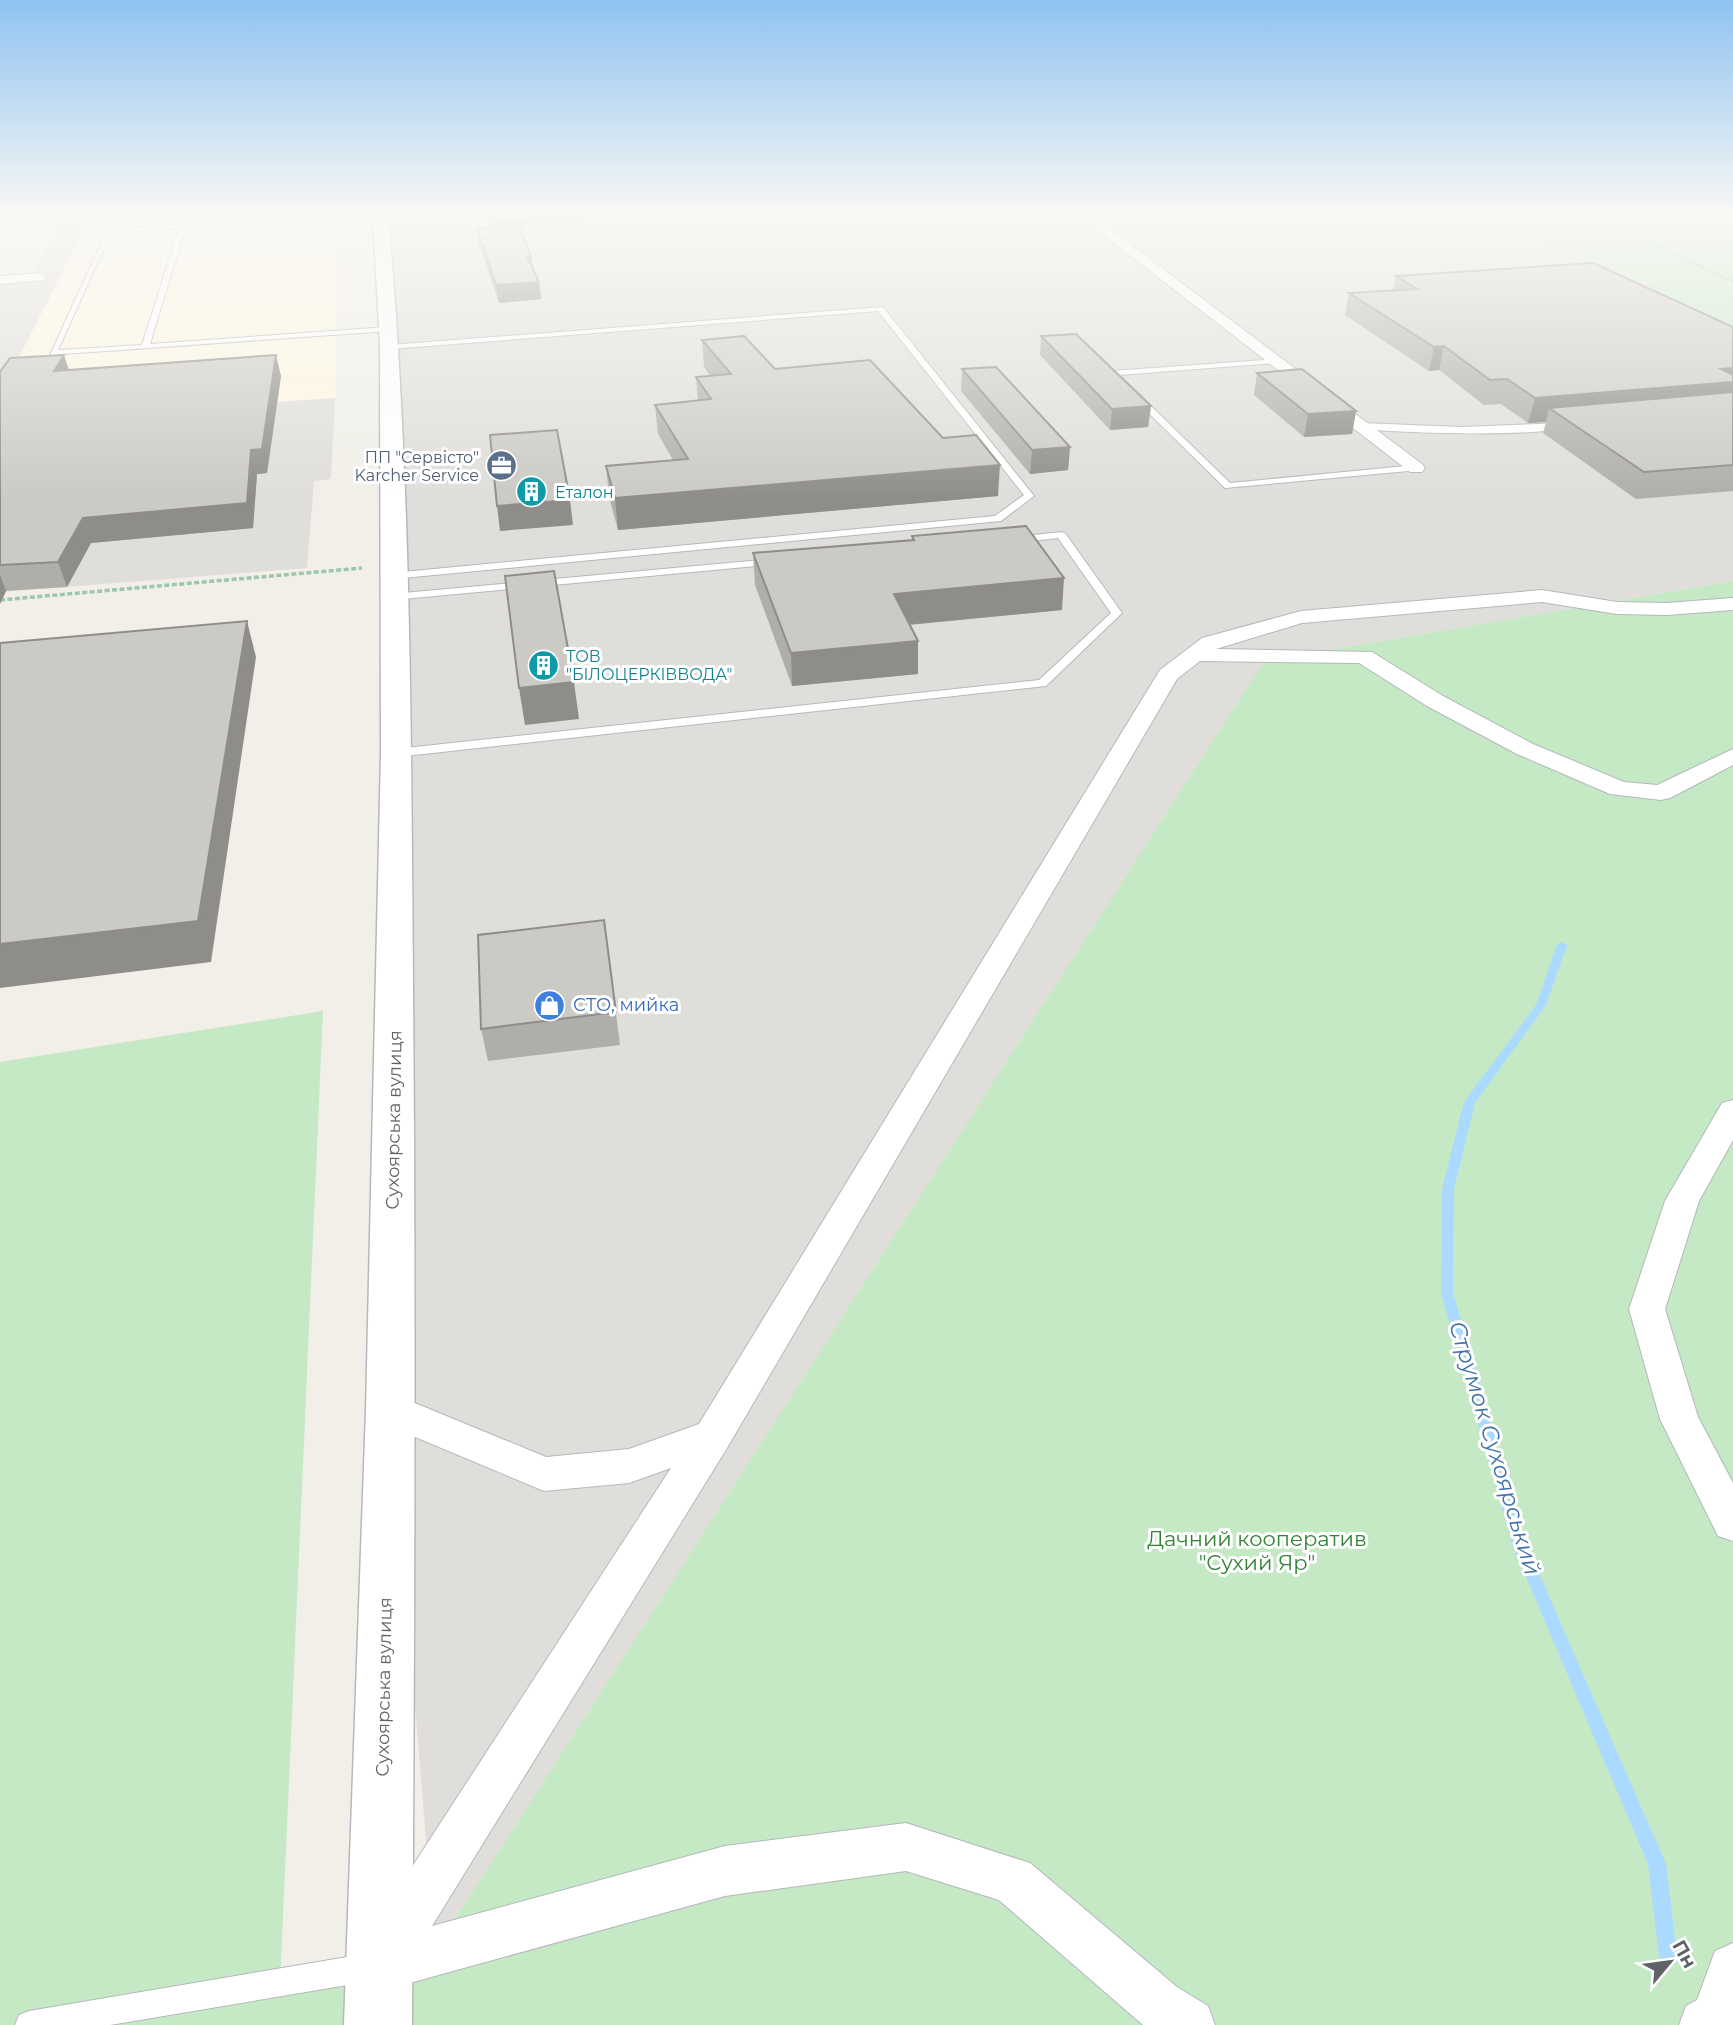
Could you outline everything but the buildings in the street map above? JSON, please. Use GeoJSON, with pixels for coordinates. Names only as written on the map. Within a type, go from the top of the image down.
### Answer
{"type":"FeatureCollection","features":[{"type":"Feature","properties":{"kind":"street","name":"Сухоярська вулиця"},"geometry":{"type":"LineString","coordinates":[[378,2025],[377,1966],[391,1410],[396,753],[387,310]]}},
{"type":"Feature","properties":{"kind":"street"},"geometry":{"type":"LineString","coordinates":[[1208,310],[1416,468]]}},
{"type":"Feature","properties":{"kind":"street"},"geometry":{"type":"LineString","coordinates":[[377,1966],[713,1436],[1168,675],[1210,643],[1301,617],[1542,596],[1617,608],[1667,609],[1733,604]]}},
{"type":"Feature","properties":{"kind":"street"},"geometry":{"type":"LineString","coordinates":[[1195,655],[1364,657],[1435,701],[1525,749],[1619,789],[1661,793],[1733,756]]}},
{"type":"Feature","properties":{"kind":"street"},"geometry":{"type":"LineString","coordinates":[[1733,1111],[1682,1201],[1647,1309],[1679,1419],[1733,1523]]}},
{"type":"Feature","properties":{"kind":"street"},"geometry":{"type":"LineString","coordinates":[[391,1410],[544,1474],[629,1466],[713,1436]]}},
{"type":"Feature","properties":{"kind":"street"},"geometry":{"type":"LineString","coordinates":[[377,1966],[724,1871],[906,1847],[1013,1880],[1159,2006],[1189,2025]]}},
{"type":"Feature","properties":{"kind":"street"},"geometry":{"type":"LineString","coordinates":[[1705,2025],[1718,2017],[1733,1969]]}},
{"type":"Feature","properties":{"kind":"lane"},"geometry":{"type":"LineString","coordinates":[[73,310],[53,353],[389,338],[872,310]]}},
{"type":"Feature","properties":{"kind":"lane"},"geometry":{"type":"LineString","coordinates":[[145,347],[157,310]]}},
{"type":"Feature","properties":{"kind":"lane"},"geometry":{"type":"LineString","coordinates":[[392,580],[998,519],[1029,496],[880,310]]}},
{"type":"Feature","properties":{"kind":"lane"},"geometry":{"type":"LineString","coordinates":[[1276,361],[1112,373],[1228,486],[1416,468]]}},
{"type":"Feature","properties":{"kind":"lane"},"geometry":{"type":"LineString","coordinates":[[1361,426],[1494,432],[1574,425]]}},
{"type":"Feature","properties":{"kind":"lane"},"geometry":{"type":"LineString","coordinates":[[396,753],[1042,683],[1117,612],[1061,535],[1007,540]]}},
{"type":"Feature","properties":{"kind":"lane"},"geometry":{"type":"LineString","coordinates":[[392,580],[788,561]]}},
{"type":"Feature","properties":{"kind":"lane"},"geometry":{"type":"LineString","coordinates":[[29,2025],[377,1966]]}},
{"type":"Feature","properties":{"kind":"path"},"geometry":{"type":"LineString","coordinates":[[0,600],[392,580]]}},
{"type":"Feature","properties":{"kind":"shaded area"},"geometry":{"type":"Polygon","coordinates":[[[0,310],[43,310],[0,394],[0,310]]]}},
{"type":"Feature","properties":{"kind":"shaded area"},"geometry":{"type":"Polygon","coordinates":[[[43,310],[336,310],[335,398],[0,421],[0,394],[43,310]]]}},
{"type":"Feature","properties":{"kind":"shaded area"},"geometry":{"type":"Polygon","coordinates":[[[387,310],[1678,310],[1733,337],[1733,581],[1264,661],[435,1950],[391,1410],[390,347],[387,310]]]}},
{"type":"Feature","properties":{"kind":"shaded area"},"geometry":{"type":"Polygon","coordinates":[[[335,398],[331,479],[314,481],[307,568],[0,592],[0,421],[335,398]]]}},
{"type":"Feature","properties":{"kind":"green space"},"geometry":{"type":"Polygon","coordinates":[[[1678,310],[1733,310],[1733,337],[1678,310]]]}},
{"type":"Feature","properties":{"kind":"green space","name":"Дачний кооператив \"Сухий Яр\""},"geometry":{"type":"Polygon","coordinates":[[[1733,581],[1733,2025],[0,2025],[0,1062],[323,1011],[280,1985],[435,1950],[1264,661],[1733,581]]]}},
{"type":"Feature","properties":{"kind":"waterway","name":"Струмок Сухоярський"},"geometry":{"type":"LineString","coordinates":[[1562,945],[1541,1005],[1470,1102],[1448,1189],[1447,1293],[1519,1544],[1657,1864],[1668,1956]]}},
{"type":"Feature","properties":{"kind":"place","name":"ПП \"Сервісто\" Karcher Service"},"geometry":{"type":"Point","coordinates":[502,466]}},
{"type":"Feature","properties":{"kind":"place","name":"Еталон"},"geometry":{"type":"Point","coordinates":[532,492]}},
{"type":"Feature","properties":{"kind":"place","name":"ТОВ \"БІЛОЦЕРКІВВОДА\""},"geometry":{"type":"Point","coordinates":[543,665]}},
{"type":"Feature","properties":{"kind":"place","name":"СТО, мийка"},"geometry":{"type":"Point","coordinates":[550,1005]}}]}
